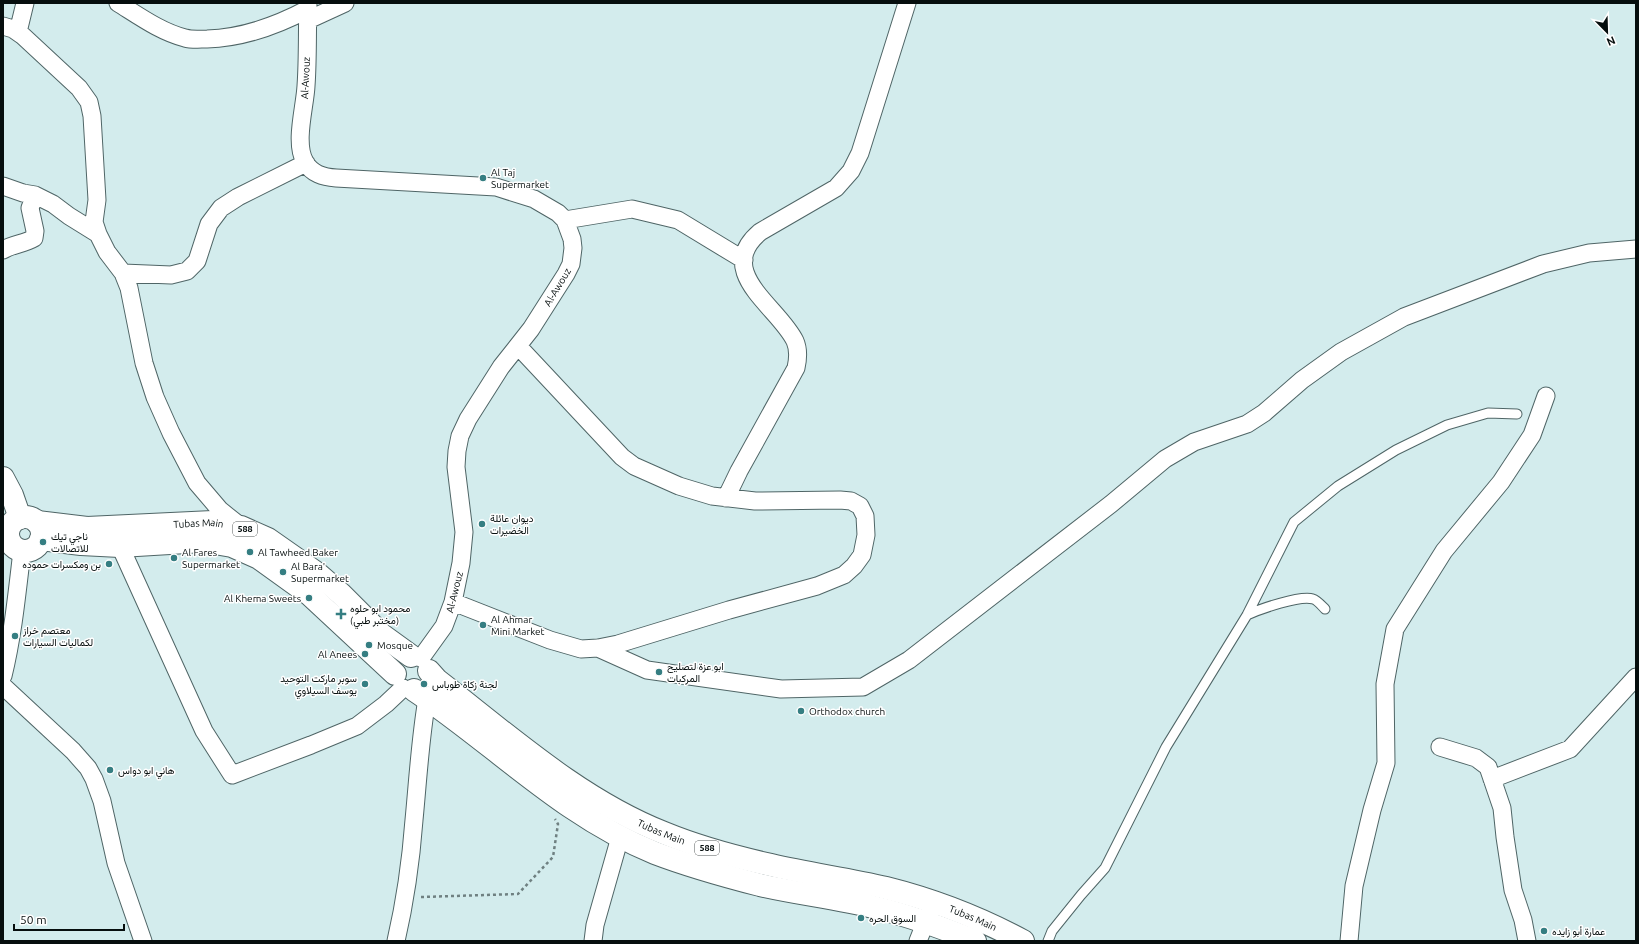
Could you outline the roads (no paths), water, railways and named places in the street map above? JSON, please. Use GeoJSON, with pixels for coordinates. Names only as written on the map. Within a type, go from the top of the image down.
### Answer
{"type":"FeatureCollection","features":[{"type":"Feature","properties":{"kind":"main road"},"geometry":{"type":"LineString","coordinates":[[3,478],[12,495],[33,526],[39,544],[32,550],[11,542],[9,528],[15,520],[33,526]]}},
{"type":"Feature","properties":{"kind":"main road","name":"Tubas Main"},"geometry":{"type":"LineString","coordinates":[[33,526],[87,528],[213,522],[241,527],[268,539],[318,574],[341,594],[382,635],[420,662],[437,680],[564,778],[625,816],[664,833],[700,846],[770,866],[842,878],[888,889],[934,903],[990,924],[1024,941]]}},
{"type":"Feature","properties":{"kind":"main road","name":"Tubas Main"},"geometry":{"type":"LineString","coordinates":[[33,526],[81,544],[120,546],[203,541],[232,546],[259,558],[309,594],[410,688],[555,798],[591,821],[620,837],[654,853],[691,866],[761,885],[879,908],[922,932],[975,941]]}},
{"type":"Feature","properties":{"kind":"main road"},"geometry":{"type":"LineString","coordinates":[[401,660],[420,662],[427,682],[419,689],[410,688],[395,669],[401,660]]}},
{"type":"Feature","properties":{"kind":"street"},"geometry":{"type":"LineString","coordinates":[[25,3],[11,29],[79,88],[88,102],[92,116],[97,200],[94,222],[107,252],[123,273],[131,295],[138,340],[147,375],[171,433],[197,483],[220,510],[241,527]]}},
{"type":"Feature","properties":{"kind":"street"},"geometry":{"type":"LineString","coordinates":[[118,3],[153,25],[184,38],[191,39],[226,38],[263,29],[308,11],[345,3]]}},
{"type":"Feature","properties":{"kind":"street"},"geometry":{"type":"LineString","coordinates":[[726,498],[739,471],[796,368],[798,360],[798,350],[792,336],[748,282],[745,273],[744,260],[746,247],[751,239],[760,232],[836,188],[851,171],[860,153],[906,3]]}},
{"type":"Feature","properties":{"kind":"street","name":"Al-Awouz"},"geometry":{"type":"LineString","coordinates":[[306,163],[302,155],[301,135],[306,86],[308,11]]}},
{"type":"Feature","properties":{"kind":"street"},"geometry":{"type":"LineString","coordinates":[[123,273],[171,275],[187,271],[197,261],[209,224],[221,208],[238,197],[306,163],[319,175],[336,178],[496,187],[534,199],[558,213],[565,220],[632,209],[678,220],[744,260]]}},
{"type":"Feature","properties":{"kind":"street"},"geometry":{"type":"LineString","coordinates":[[3,186],[23,193],[35,195],[53,204],[98,234]]}},
{"type":"Feature","properties":{"kind":"street"},"geometry":{"type":"LineString","coordinates":[[3,250],[12,245],[26,243],[34,238],[35,232],[30,208],[35,195]]}},
{"type":"Feature","properties":{"kind":"street","name":"Al-Awouz"},"geometry":{"type":"LineString","coordinates":[[420,662],[444,626],[453,602],[461,563],[464,532],[456,467],[460,436],[468,419],[501,367],[531,329],[571,264],[573,248],[572,239],[565,220]]}},
{"type":"Feature","properties":{"kind":"street"},"geometry":{"type":"LineString","coordinates":[[598,648],[647,670],[781,689],[863,687],[909,660],[1111,504],[1170,456],[1194,442],[1247,424],[1264,413],[1302,380],[1341,352],[1404,317],[1543,264],[1589,253],[1636,249]]}},
{"type":"Feature","properties":{"kind":"street"},"geometry":{"type":"LineString","coordinates":[[453,602],[550,640],[581,649],[598,648],[618,644],[729,610],[817,586],[844,575],[854,566],[862,555],[866,535],[865,516],[860,506],[852,501],[756,501],[712,496],[679,486],[627,462],[518,346]]}},
{"type":"Feature","properties":{"kind":"street"},"geometry":{"type":"LineString","coordinates":[[1349,941],[1354,886],[1372,810],[1386,763],[1385,684],[1395,629],[1444,551],[1501,482],[1532,435],[1546,396]]}},
{"type":"Feature","properties":{"kind":"street"},"geometry":{"type":"LineString","coordinates":[[3,676],[9,651],[16,607],[11,542]]}},
{"type":"Feature","properties":{"kind":"street"},"geometry":{"type":"LineString","coordinates":[[120,546],[204,731],[232,775],[312,745],[357,726],[410,688],[421,732],[414,822],[404,898],[396,941]]}},
{"type":"Feature","properties":{"kind":"street"},"geometry":{"type":"LineString","coordinates":[[1492,779],[1570,749],[1636,677]]}},
{"type":"Feature","properties":{"kind":"street"},"geometry":{"type":"LineString","coordinates":[[3,686],[73,751],[88,768],[94,779],[102,801],[116,863],[143,941]]}},
{"type":"Feature","properties":{"kind":"street"},"geometry":{"type":"LineString","coordinates":[[1440,747],[1476,758],[1488,767],[1502,808],[1513,890],[1523,920],[1526,941]]}},
{"type":"Feature","properties":{"kind":"street"},"geometry":{"type":"LineString","coordinates":[[593,941],[595,925],[620,837]]}},
{"type":"Feature","properties":{"kind":"street"},"geometry":{"type":"LineString","coordinates":[[922,932],[934,903]]}},
{"type":"Feature","properties":{"kind":"lane"},"geometry":{"type":"LineString","coordinates":[[1048,941],[1052,931],[1105,868],[1166,747],[1247,615],[1294,522],[1338,486],[1396,450],[1447,426],[1488,413],[1517,414]]}},
{"type":"Feature","properties":{"kind":"lane"},"geometry":{"type":"LineString","coordinates":[[1247,615],[1263,608],[1301,599],[1314,599],[1325,609]]}},
{"type":"Feature","properties":{"kind":"place","name":"Al Taj Supermarket"},"geometry":{"type":"Point","coordinates":[483,178]}},
{"type":"Feature","properties":{"kind":"place","name":"ديوان عائلة الخضيرات"},"geometry":{"type":"Point","coordinates":[482,524]}},
{"type":"Feature","properties":{"kind":"place","name":"ناجي تيك للاتصالات"},"geometry":{"type":"Point","coordinates":[43,542]}},
{"type":"Feature","properties":{"kind":"place","name":"Al Tawheed Baker"},"geometry":{"type":"Point","coordinates":[250,552]}},
{"type":"Feature","properties":{"kind":"place","name":"Al Fares Supermarket"},"geometry":{"type":"Point","coordinates":[174,558]}},
{"type":"Feature","properties":{"kind":"place","name":"بن ومكسرات حموده"},"geometry":{"type":"Point","coordinates":[109,564]}},
{"type":"Feature","properties":{"kind":"place","name":"Al Bara' Supermarket"},"geometry":{"type":"Point","coordinates":[283,572]}},
{"type":"Feature","properties":{"kind":"place","name":"Al Khema Sweets"},"geometry":{"type":"Point","coordinates":[309,598]}},
{"type":"Feature","properties":{"kind":"place","name":"محمود ابو حلوه (مختبر طبي)"},"geometry":{"type":"Point","coordinates":[341,614]}},
{"type":"Feature","properties":{"kind":"place","name":"Al Ahmar Mini Market"},"geometry":{"type":"Point","coordinates":[483,625]}},
{"type":"Feature","properties":{"kind":"place","name":"معتصم خراز لكماليات السيارات"},"geometry":{"type":"Point","coordinates":[15,636]}},
{"type":"Feature","properties":{"kind":"place","name":"Mosque"},"geometry":{"type":"Point","coordinates":[369,645]}},
{"type":"Feature","properties":{"kind":"place","name":"Al Anees"},"geometry":{"type":"Point","coordinates":[365,654]}},
{"type":"Feature","properties":{"kind":"place","name":"ابو عزة لتصليح المركبات"},"geometry":{"type":"Point","coordinates":[659,672]}},
{"type":"Feature","properties":{"kind":"place","name":"سوبر ماركت التوحيد يوسف السيلاوي"},"geometry":{"type":"Point","coordinates":[365,684]}},
{"type":"Feature","properties":{"kind":"place","name":"لجنة زكاة طوباس"},"geometry":{"type":"Point","coordinates":[424,684]}},
{"type":"Feature","properties":{"kind":"place","name":"Orthodox church"},"geometry":{"type":"Point","coordinates":[801,711]}},
{"type":"Feature","properties":{"kind":"place","name":"هاني ابو دواس"},"geometry":{"type":"Point","coordinates":[110,770]}},
{"type":"Feature","properties":{"kind":"place","name":"السوق الحره"},"geometry":{"type":"Point","coordinates":[861,918]}},
{"type":"Feature","properties":{"kind":"place","name":"عمارة أبو زايده"},"geometry":{"type":"Point","coordinates":[1544,931]}}]}
